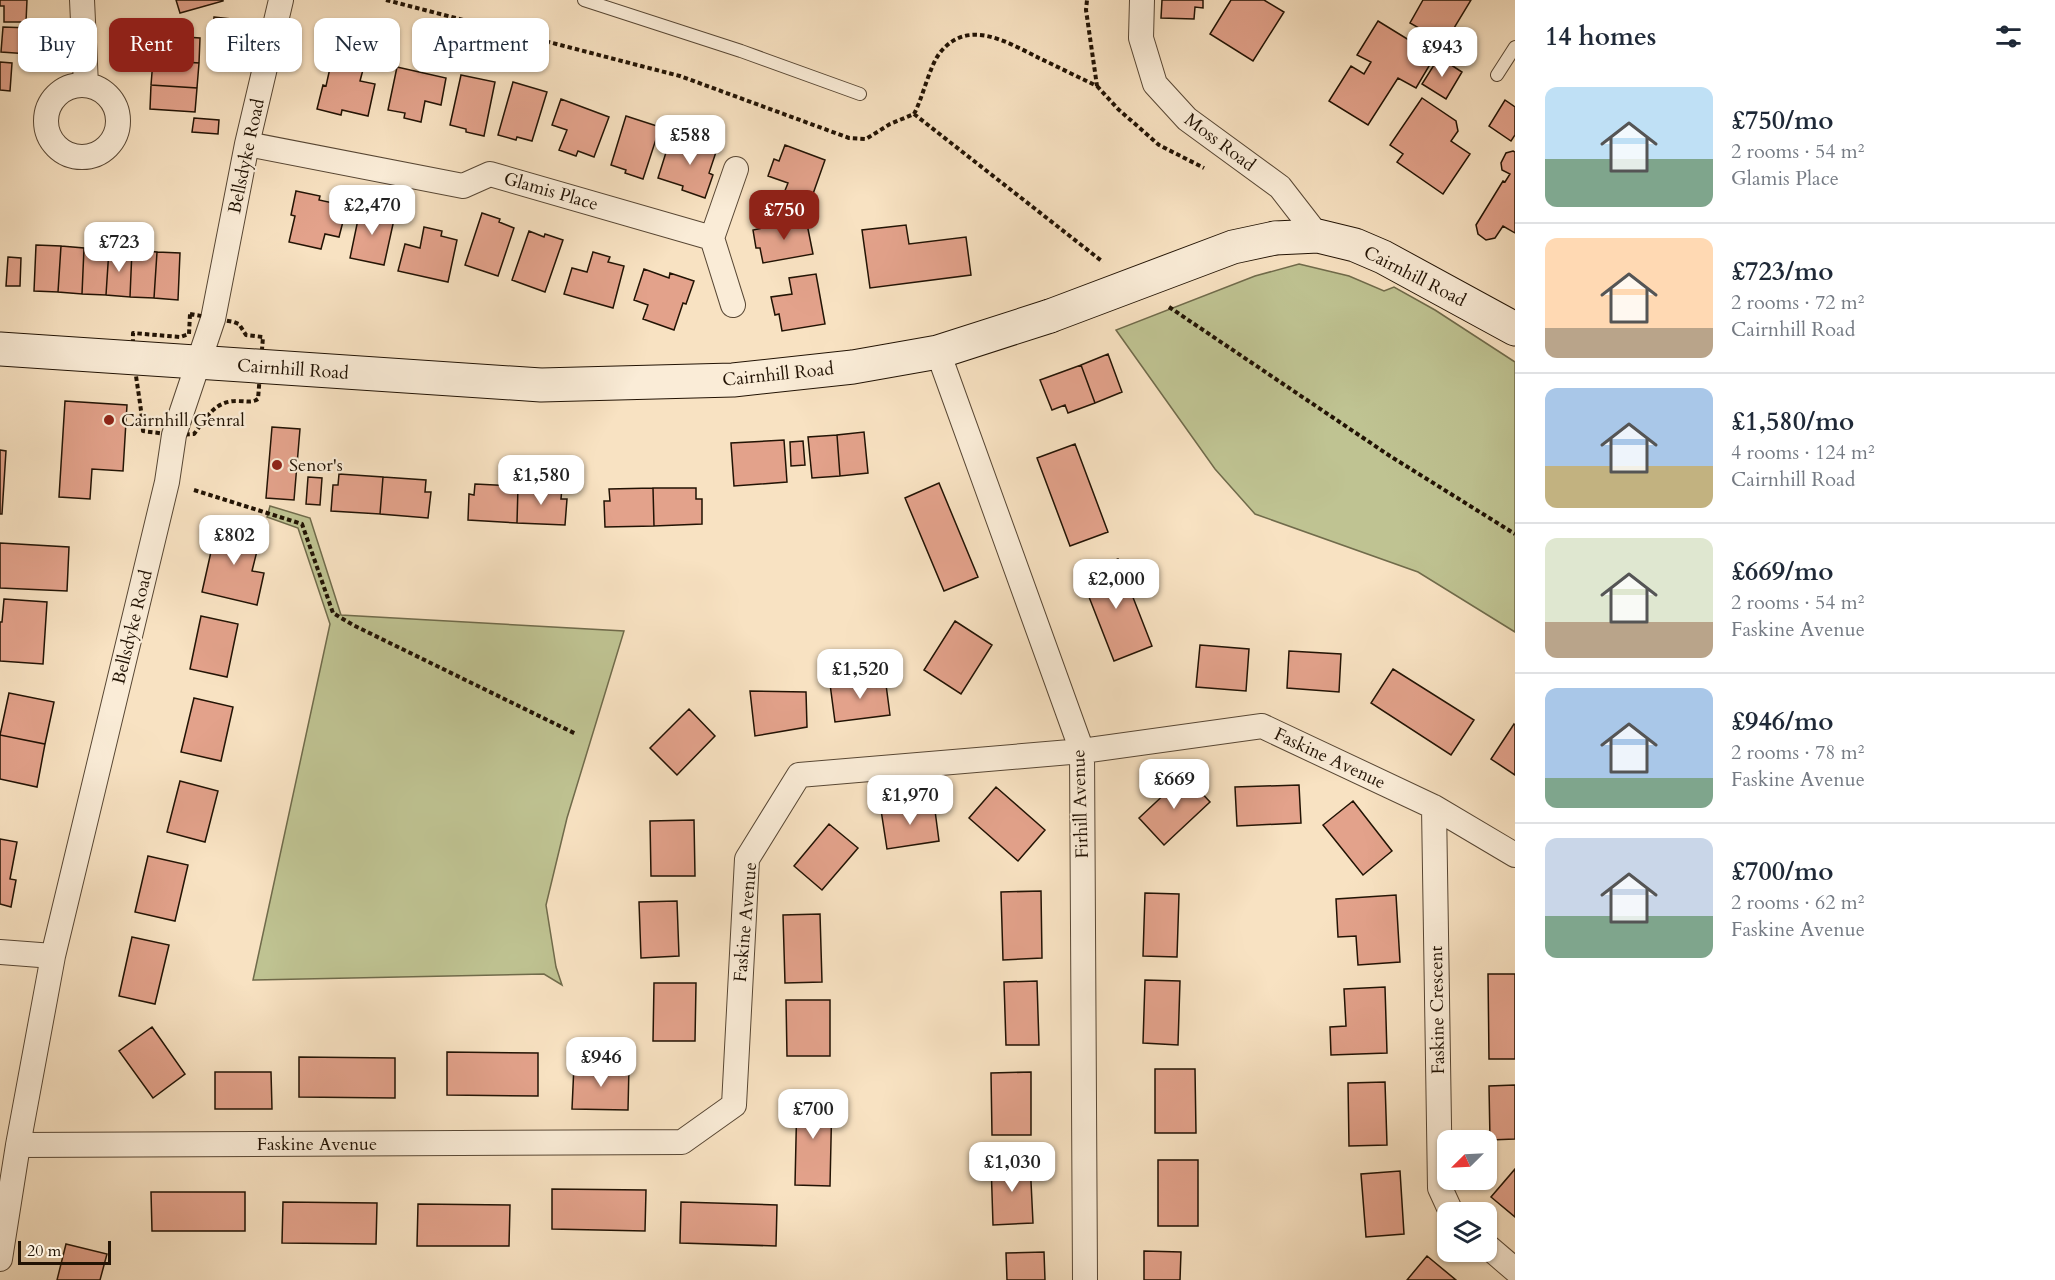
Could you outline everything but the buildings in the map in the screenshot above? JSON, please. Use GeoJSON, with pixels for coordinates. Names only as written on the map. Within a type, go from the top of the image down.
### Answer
{"type":"FeatureCollection","features":[{"type":"Feature","properties":{"kind":"main road","name":"Cairnhill Road"},"geometry":{"type":"LineString","coordinates":[[0,349],[541,385],[733,380],[853,367],[938,352],[1050,316],[1233,247],[1275,238],[1318,236],[1355,245],[1383,257],[1515,329]]}},
{"type":"Feature","properties":{"kind":"street"},"geometry":{"type":"LineString","coordinates":[[82,0],[86,85]]}},
{"type":"Feature","properties":{"kind":"street","name":"Bellsdyke Road"},"geometry":{"type":"LineString","coordinates":[[0,1259],[18,1145],[53,956],[168,482],[174,435],[213,319],[247,144],[281,0]]}},
{"type":"Feature","properties":{"kind":"street","name":"Moss Road"},"geometry":{"type":"LineString","coordinates":[[1142,0],[1141,38],[1155,84],[1187,119],[1280,187],[1318,236]]}},
{"type":"Feature","properties":{"kind":"street","name":"Glamis Place"},"geometry":{"type":"LineString","coordinates":[[247,144],[463,186],[490,174],[712,238]]}},
{"type":"Feature","properties":{"kind":"street"},"geometry":{"type":"LineString","coordinates":[[733,305],[712,238],[736,169]]}},
{"type":"Feature","properties":{"kind":"street","name":"Firhill Avenue"},"geometry":{"type":"LineString","coordinates":[[938,352],[1082,751],[1085,1280]]}},
{"type":"Feature","properties":{"kind":"street","name":"Faskine Avenue"},"geometry":{"type":"LineString","coordinates":[[18,1145],[682,1142],[734,1105],[747,859],[799,775],[1082,751],[1262,726],[1434,807],[1515,855]]}},
{"type":"Feature","properties":{"kind":"street","name":"Faskine Crescent"},"geometry":{"type":"LineString","coordinates":[[1434,807],[1440,1188],[1446,1202]]}},
{"type":"Feature","properties":{"kind":"street"},"geometry":{"type":"LineString","coordinates":[[0,952],[53,956]]}},
{"type":"Feature","properties":{"kind":"street"},"geometry":{"type":"LineString","coordinates":[[1497,1254],[1515,1270]]}},
{"type":"Feature","properties":{"kind":"lane"},"geometry":{"type":"LineString","coordinates":[[584,0],[741,51],[860,94]]}},
{"type":"Feature","properties":{"kind":"lane"},"geometry":{"type":"LineString","coordinates":[[1497,75],[1515,47]]}},
{"type":"Feature","properties":{"kind":"path"},"geometry":{"type":"LineString","coordinates":[[386,0],[680,76],[849,138],[866,139],[890,124],[914,114],[921,101],[936,57],[946,45],[956,39],[977,35],[999,37],[1097,86],[1086,10],[1087,0]]}},
{"type":"Feature","properties":{"kind":"path"},"geometry":{"type":"LineString","coordinates":[[914,114],[1108,266]]}},
{"type":"Feature","properties":{"kind":"path"},"geometry":{"type":"LineString","coordinates":[[1166,304],[1390,456],[1515,534]]}},
{"type":"Feature","properties":{"kind":"path"},"geometry":{"type":"LineString","coordinates":[[168,482],[302,524],[333,613],[353,625],[576,734]]}},
{"type":"Feature","properties":{"kind":"green space"},"geometry":{"type":"Polygon","coordinates":[[[1299,264],[1349,276],[1384,291],[1394,287],[1435,310],[1515,362],[1515,632],[1418,572],[1255,514],[1215,469],[1116,330],[1255,276],[1299,264]]]}},
{"type":"Feature","properties":{"kind":"green space"},"geometry":{"type":"Polygon","coordinates":[[[270,506],[310,518],[341,615],[624,631],[567,818],[546,905],[556,967],[562,985],[544,974],[253,980],[330,624],[298,528],[267,517],[270,506]]]}},
{"type":"Feature","properties":{"kind":"place","name":"Cairnhill Genral"},"geometry":{"type":"Point","coordinates":[109,420]}},
{"type":"Feature","properties":{"kind":"place","name":"Senor's"},"geometry":{"type":"Point","coordinates":[277,465]}}]}
